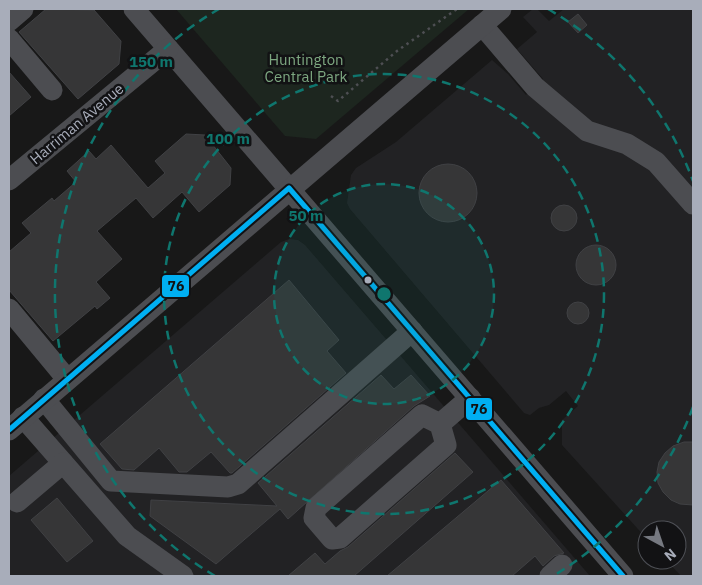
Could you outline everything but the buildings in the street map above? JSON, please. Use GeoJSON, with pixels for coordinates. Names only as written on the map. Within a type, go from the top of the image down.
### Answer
{"type":"FeatureCollection","features":[{"type":"Feature","properties":{"kind":"street"},"geometry":{"type":"LineString","coordinates":[[9,21],[23,9]]}},
{"type":"Feature","properties":{"kind":"street"},"geometry":{"type":"LineString","coordinates":[[134,9],[623,576]]}},
{"type":"Feature","properties":{"kind":"street"},"geometry":{"type":"LineString","coordinates":[[183,576],[127,536],[63,463],[14,422],[44,400],[289,188],[317,168],[501,9]]}},
{"type":"Feature","properties":{"kind":"street"},"geometry":{"type":"LineString","coordinates":[[482,25],[535,87],[587,130],[627,144],[656,162],[693,204]]}},
{"type":"Feature","properties":{"kind":"street"},"geometry":{"type":"LineString","coordinates":[[9,40],[52,90]]}},
{"type":"Feature","properties":{"kind":"street","name":"Harriman Avenue"},"geometry":{"type":"LineString","coordinates":[[9,180],[168,49]]}},
{"type":"Feature","properties":{"kind":"street"},"geometry":{"type":"LineString","coordinates":[[9,309],[67,379]]}},
{"type":"Feature","properties":{"kind":"street"},"geometry":{"type":"LineString","coordinates":[[44,400],[111,481],[228,488],[238,484],[412,331]]}},
{"type":"Feature","properties":{"kind":"street"},"geometry":{"type":"LineString","coordinates":[[440,424],[470,398]]}},
{"type":"Feature","properties":{"kind":"street"},"geometry":{"type":"LineString","coordinates":[[422,416],[440,424],[446,445],[340,538],[332,539],[314,518],[316,508],[422,416]]}},
{"type":"Feature","properties":{"kind":"street"},"geometry":{"type":"LineString","coordinates":[[17,502],[63,463]]}},
{"type":"Feature","properties":{"kind":"path"},"geometry":{"type":"LineString","coordinates":[[331,96],[338,101],[397,52],[457,9]]}},
{"type":"Feature","properties":{"kind":"shaded area"},"geometry":{"type":"Polygon","coordinates":[[[533,9],[537,9],[549,21],[564,9],[693,9],[693,576],[681,576],[675,570],[687,570],[687,520],[637,520],[637,528],[562,445],[562,420],[578,406],[566,391],[549,405],[539,408],[530,415],[524,413],[350,209],[347,203],[351,175],[356,168],[396,142],[492,60],[508,74],[526,95],[543,79],[517,49],[537,32],[523,17],[533,9]]]}},
{"type":"Feature","properties":{"kind":"shaded area"},"geometry":{"type":"Polygon","coordinates":[[[289,239],[298,240],[305,245],[590,576],[9,576],[9,476],[281,242],[289,239]]]}},
{"type":"Feature","properties":{"kind":"green space","name":"Huntington Central Park"},"geometry":{"type":"Polygon","coordinates":[[[176,9],[469,9],[316,139],[285,136],[176,9]]]}},
{"type":"Feature","properties":{"kind":"transit line","name":"76"},"geometry":{"type":"LineString","coordinates":[[9,430],[289,188],[623,576]]}}]}
